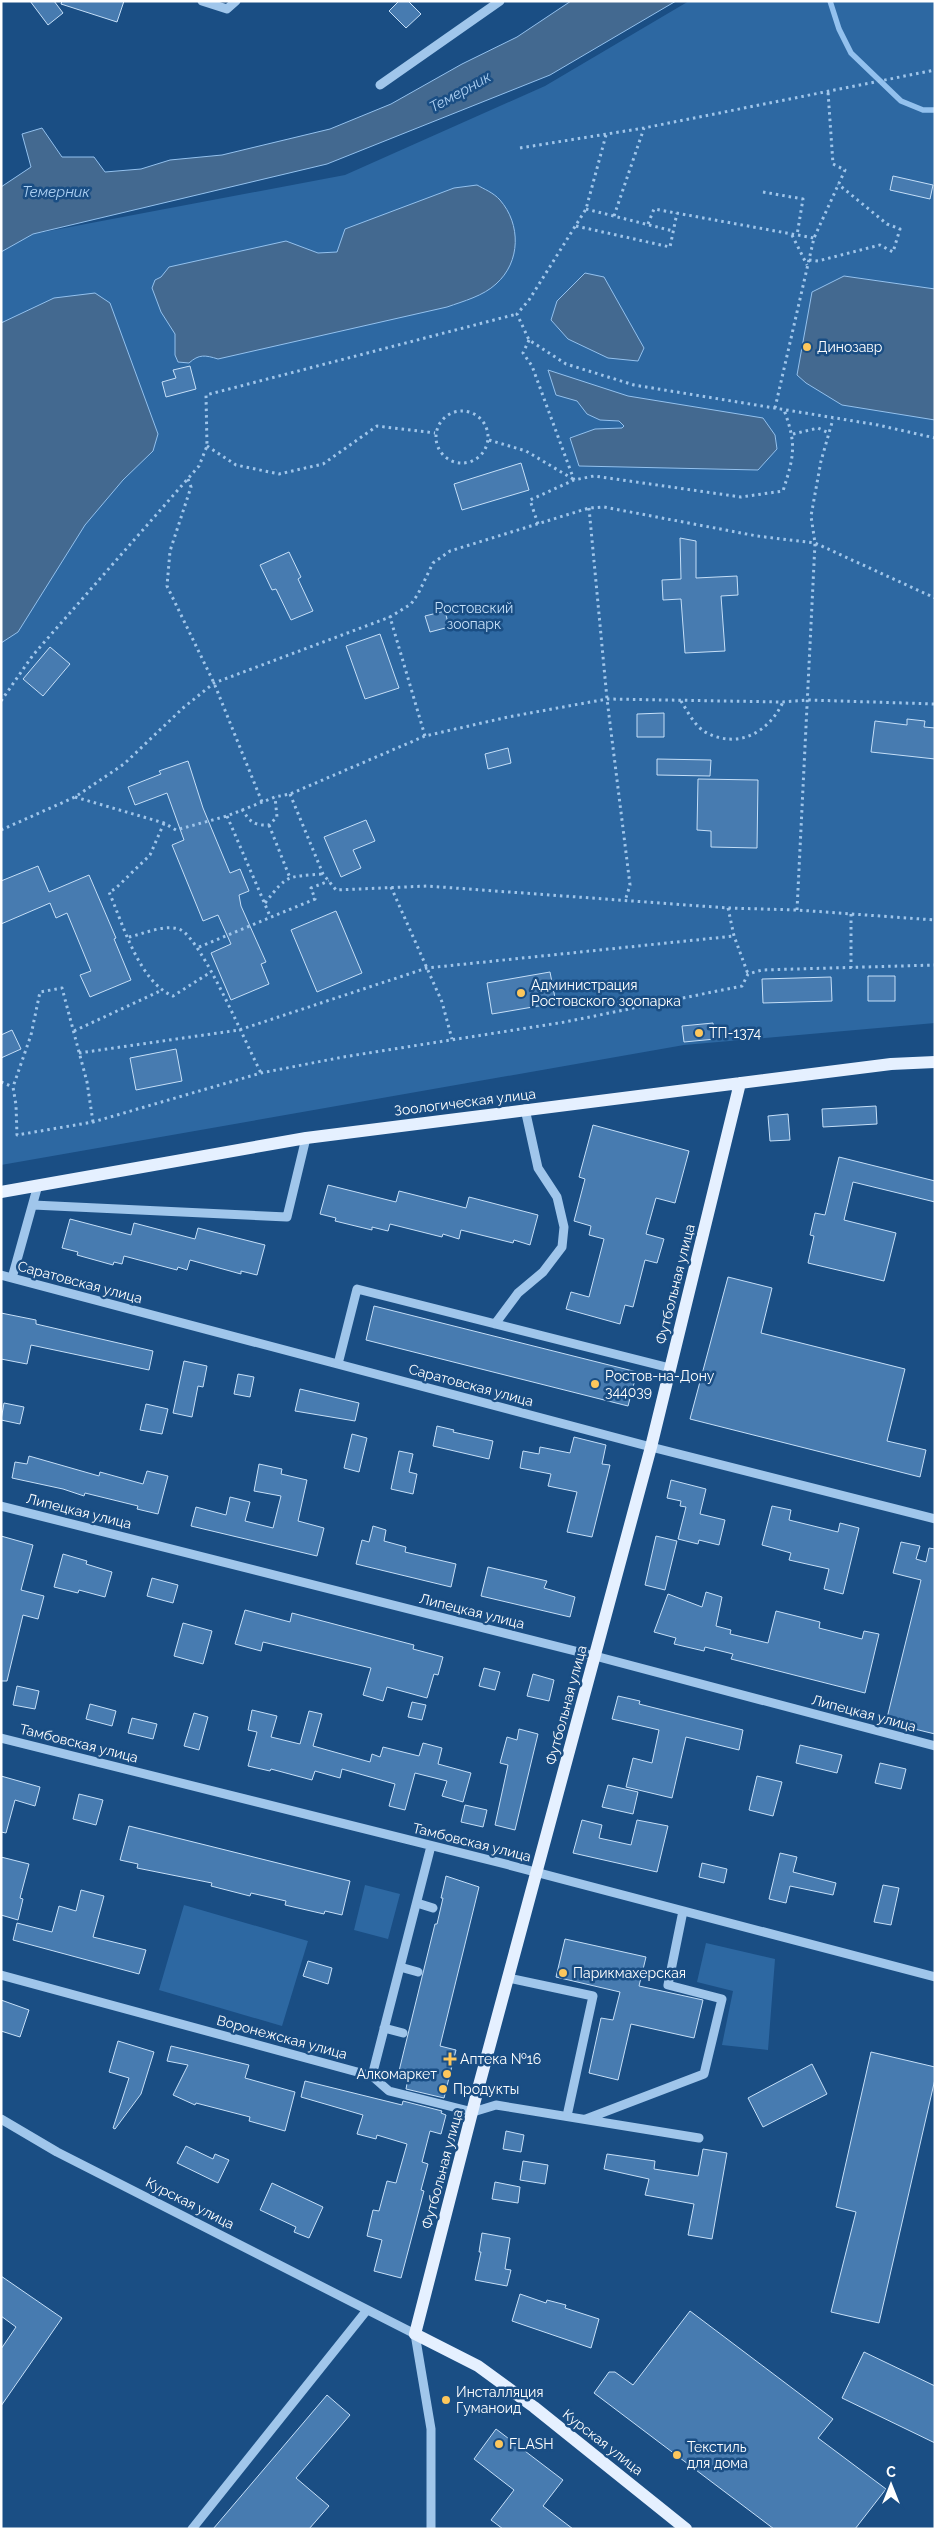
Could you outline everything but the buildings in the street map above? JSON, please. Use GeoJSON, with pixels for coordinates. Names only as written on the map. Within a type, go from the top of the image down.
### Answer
{"type":"FeatureCollection","features":[{"type":"Feature","properties":{"kind":"main road","name":"Зоологическая улица"},"geometry":{"type":"LineString","coordinates":[[1,1192],[306,1138],[891,1064],[935,1062]]}},
{"type":"Feature","properties":{"kind":"main road","name":"Футбольная улица"},"geometry":{"type":"LineString","coordinates":[[415,2334],[508,1978],[651,1447],[740,1083]]}},
{"type":"Feature","properties":{"kind":"main road","name":"Курская улица"},"geometry":{"type":"LineString","coordinates":[[415,2334],[478,2366],[526,2401],[686,2529]]}},
{"type":"Feature","properties":{"kind":"street"},"geometry":{"type":"LineString","coordinates":[[202,1],[228,9],[236,1]]}},
{"type":"Feature","properties":{"kind":"street"},"geometry":{"type":"LineString","coordinates":[[380,85],[500,1]]}},
{"type":"Feature","properties":{"kind":"street"},"geometry":{"type":"LineString","coordinates":[[495,1324],[518,1293],[543,1272],[562,1247],[564,1227],[557,1197],[538,1168],[526,1109]]}},
{"type":"Feature","properties":{"kind":"street"},"geometry":{"type":"LineString","coordinates":[[33,1205],[287,1217],[306,1138]]}},
{"type":"Feature","properties":{"kind":"street"},"geometry":{"type":"LineString","coordinates":[[12,1278],[38,1185]]}},
{"type":"Feature","properties":{"kind":"street","name":"Саратовская улица"},"geometry":{"type":"LineString","coordinates":[[1,1275],[651,1447],[935,1519]]}},
{"type":"Feature","properties":{"kind":"street"},"geometry":{"type":"LineString","coordinates":[[338,1364],[357,1289],[670,1368]]}},
{"type":"Feature","properties":{"kind":"street","name":"Липецкая улица"},"geometry":{"type":"LineString","coordinates":[[1,1506],[595,1656],[935,1746]]}},
{"type":"Feature","properties":{"kind":"street","name":"Тамбовская улица"},"geometry":{"type":"LineString","coordinates":[[1,1738],[537,1873],[935,1978]]}},
{"type":"Feature","properties":{"kind":"street"},"geometry":{"type":"LineString","coordinates":[[372,2076],[431,1846]]}},
{"type":"Feature","properties":{"kind":"street"},"geometry":{"type":"LineString","coordinates":[[417,1903],[434,1908]]}},
{"type":"Feature","properties":{"kind":"street"},"geometry":{"type":"LineString","coordinates":[[585,2119],[704,2074],[722,1999],[668,1985],[683,1911]]}},
{"type":"Feature","properties":{"kind":"street"},"geometry":{"type":"LineString","coordinates":[[400,1967],[418,1972]]}},
{"type":"Feature","properties":{"kind":"street","name":"Воронежская улица"},"geometry":{"type":"LineString","coordinates":[[1,1975],[372,2076],[389,2091],[473,2112]]}},
{"type":"Feature","properties":{"kind":"street"},"geometry":{"type":"LineString","coordinates":[[508,1978],[593,1996],[567,2116]]}},
{"type":"Feature","properties":{"kind":"street"},"geometry":{"type":"LineString","coordinates":[[384,2028],[403,2034]]}},
{"type":"Feature","properties":{"kind":"street"},"geometry":{"type":"LineString","coordinates":[[473,2112],[496,2105],[699,2138]]}},
{"type":"Feature","properties":{"kind":"street","name":"Курская улица"},"geometry":{"type":"LineString","coordinates":[[1,2120],[57,2152],[415,2334]]}},
{"type":"Feature","properties":{"kind":"street"},"geometry":{"type":"LineString","coordinates":[[192,2529],[367,2310]]}},
{"type":"Feature","properties":{"kind":"street"},"geometry":{"type":"LineString","coordinates":[[415,2334],[430,2429],[431,2529]]}},
{"type":"Feature","properties":{"kind":"path"},"geometry":{"type":"LineString","coordinates":[[520,148],[644,128],[828,92],[857,84],[935,70]]}},
{"type":"Feature","properties":{"kind":"path"},"geometry":{"type":"LineString","coordinates":[[775,408],[814,238],[845,170],[833,164],[828,92]]}},
{"type":"Feature","properties":{"kind":"path"},"geometry":{"type":"LineString","coordinates":[[614,216],[644,128]]}},
{"type":"Feature","properties":{"kind":"path"},"geometry":{"type":"LineString","coordinates":[[1,701],[33,655],[199,466],[207,446],[206,395],[517,314],[529,300],[586,209],[606,135]]}},
{"type":"Feature","properties":{"kind":"path"},"geometry":{"type":"LineString","coordinates":[[809,260],[818,260],[880,245],[893,252],[900,229],[888,224],[838,184]]}},
{"type":"Feature","properties":{"kind":"path"},"geometry":{"type":"LineString","coordinates":[[763,192],[804,199],[797,235]]}},
{"type":"Feature","properties":{"kind":"path"},"geometry":{"type":"LineString","coordinates":[[586,209],[673,231]]}},
{"type":"Feature","properties":{"kind":"path"},"geometry":{"type":"LineString","coordinates":[[648,224],[654,209],[814,238]]}},
{"type":"Feature","properties":{"kind":"path"},"geometry":{"type":"LineString","coordinates":[[576,226],[670,247],[677,213]]}},
{"type":"Feature","properties":{"kind":"path"},"geometry":{"type":"LineString","coordinates":[[791,234],[807,266]]}},
{"type":"Feature","properties":{"kind":"path"},"geometry":{"type":"LineString","coordinates":[[517,314],[529,340],[566,364],[634,385],[878,425],[935,438]]}},
{"type":"Feature","properties":{"kind":"path"},"geometry":{"type":"LineString","coordinates":[[529,340],[523,353],[532,366],[574,480]]}},
{"type":"Feature","properties":{"kind":"path"},"geometry":{"type":"LineString","coordinates":[[538,524],[530,500],[574,480],[594,476],[741,497],[783,491],[792,460],[793,434],[784,409]]}},
{"type":"Feature","properties":{"kind":"path"},"geometry":{"type":"LineString","coordinates":[[459,410],[471,412],[481,418],[487,428],[488,440],[485,451],[476,460],[464,463],[453,462],[443,455],[436,445],[435,433],[439,422],[448,414],[459,410]]}},
{"type":"Feature","properties":{"kind":"path"},"geometry":{"type":"LineString","coordinates":[[797,910],[809,700],[815,543],[811,516],[821,460],[833,419]]}},
{"type":"Feature","properties":{"kind":"path"},"geometry":{"type":"LineString","coordinates":[[207,446],[236,465],[279,474],[323,464],[376,426],[435,433]]}},
{"type":"Feature","properties":{"kind":"path"},"geometry":{"type":"LineString","coordinates":[[793,434],[818,428],[829,433]]}},
{"type":"Feature","properties":{"kind":"path"},"geometry":{"type":"LineString","coordinates":[[488,440],[526,451],[574,480]]}},
{"type":"Feature","properties":{"kind":"path"},"geometry":{"type":"LineString","coordinates":[[188,479],[191,487],[170,550],[166,586],[214,684],[262,802]]}},
{"type":"Feature","properties":{"kind":"path"},"geometry":{"type":"LineString","coordinates":[[1,830],[75,797],[124,764],[183,708],[214,684],[390,617],[411,604],[433,563],[450,550],[589,508],[604,507],[757,536],[815,543],[935,598]]}},
{"type":"Feature","properties":{"kind":"path"},"geometry":{"type":"LineString","coordinates":[[589,508],[607,699],[630,885],[625,901]]}},
{"type":"Feature","properties":{"kind":"path"},"geometry":{"type":"LineString","coordinates":[[390,617],[425,736]]}},
{"type":"Feature","properties":{"kind":"path"},"geometry":{"type":"LineString","coordinates":[[75,797],[164,822],[176,830],[228,816],[275,797],[290,794],[425,736],[508,717],[607,699],[783,702],[809,700],[935,704]]}},
{"type":"Feature","properties":{"kind":"path"},"geometry":{"type":"LineString","coordinates":[[680,700],[694,721],[706,733],[726,739],[747,738],[760,731],[776,716],[783,702]]}},
{"type":"Feature","properties":{"kind":"path"},"geometry":{"type":"LineString","coordinates":[[290,794],[322,874],[336,890],[427,886],[728,908],[797,910],[935,920]]}},
{"type":"Feature","properties":{"kind":"path"},"geometry":{"type":"LineString","coordinates":[[242,809],[249,820],[258,826],[268,825],[277,817],[275,797]]}},
{"type":"Feature","properties":{"kind":"path"},"geometry":{"type":"LineString","coordinates":[[228,816],[270,916]]}},
{"type":"Feature","properties":{"kind":"path"},"geometry":{"type":"LineString","coordinates":[[164,822],[150,855],[116,889],[109,892],[142,968],[160,991],[173,996],[211,972]]}},
{"type":"Feature","properties":{"kind":"path"},"geometry":{"type":"LineString","coordinates":[[268,825],[290,878]]}},
{"type":"Feature","properties":{"kind":"path"},"geometry":{"type":"LineString","coordinates":[[265,903],[282,881],[290,878],[322,874]]}},
{"type":"Feature","properties":{"kind":"path"},"geometry":{"type":"LineString","coordinates":[[199,947],[315,899],[311,888],[329,881]]}},
{"type":"Feature","properties":{"kind":"path"},"geometry":{"type":"LineString","coordinates":[[391,887],[442,1002],[452,1039]]}},
{"type":"Feature","properties":{"kind":"path"},"geometry":{"type":"LineString","coordinates":[[93,1122],[79,1052],[62,988],[40,992],[31,1035],[13,1087],[17,1135],[93,1122],[261,1073],[452,1039],[566,1022],[742,986],[748,974],[734,936],[728,908]]}},
{"type":"Feature","properties":{"kind":"path"},"geometry":{"type":"LineString","coordinates":[[851,914],[851,968]]}},
{"type":"Feature","properties":{"kind":"path"},"geometry":{"type":"LineString","coordinates":[[129,937],[163,928],[180,930],[199,947],[261,1073]]}},
{"type":"Feature","properties":{"kind":"path"},"geometry":{"type":"LineString","coordinates":[[79,1052],[239,1030],[427,968],[734,936]]}},
{"type":"Feature","properties":{"kind":"path"},"geometry":{"type":"LineString","coordinates":[[748,974],[762,970],[935,965]]}},
{"type":"Feature","properties":{"kind":"path"},"geometry":{"type":"LineString","coordinates":[[74,1031],[160,991]]}},
{"type":"Feature","properties":{"kind":"path"},"geometry":{"type":"LineString","coordinates":[[1,1082],[13,1087]]}},
{"type":"Feature","properties":{"kind":"green space","name":"Ростовский зоопарк"},"geometry":{"type":"Polygon","coordinates":[[[689,1],[935,1],[935,1023],[684,1045],[1,1165],[1,252],[33,234],[345,175],[545,86],[689,1]]]}},
{"type":"Feature","properties":{"kind":"green space"},"geometry":{"type":"Polygon","coordinates":[[[365,1885],[400,1894],[388,1939],[354,1930],[365,1885]]]}},
{"type":"Feature","properties":{"kind":"green space"},"geometry":{"type":"Polygon","coordinates":[[[184,1905],[308,1941],[282,2026],[159,1990],[184,1905]]]}},
{"type":"Feature","properties":{"kind":"green space"},"geometry":{"type":"Polygon","coordinates":[[[706,1943],[775,1959],[768,2050],[722,2045],[733,1991],[697,1982],[706,1943]]]}},
{"type":"Feature","properties":{"kind":"water","name":"Темерник"},"geometry":{"type":"Polygon","coordinates":[[[571,1],[676,1],[550,75],[327,164],[33,234],[1,252],[1,187],[31,167],[22,134],[42,128],[62,157],[94,157],[105,172],[141,169],[170,160],[222,155],[330,129],[391,104],[462,64],[517,37],[571,1]]]}},
{"type":"Feature","properties":{"kind":"water"},"geometry":{"type":"Polygon","coordinates":[[[477,185],[500,200],[512,220],[515,231],[514,254],[510,265],[496,284],[485,292],[447,307],[218,359],[202,356],[189,363],[178,362],[175,355],[175,334],[161,312],[152,288],[155,280],[161,277],[169,267],[286,241],[318,253],[337,252],[345,229],[454,188],[477,185]]]}},
{"type":"Feature","properties":{"kind":"water"},"geometry":{"type":"Polygon","coordinates":[[[585,273],[604,277],[644,348],[638,361],[608,358],[568,339],[551,320],[557,301],[585,273]]]}},
{"type":"Feature","properties":{"kind":"water"},"geometry":{"type":"Polygon","coordinates":[[[844,276],[935,289],[935,420],[842,405],[806,383],[797,375],[812,292],[844,276]]]}},
{"type":"Feature","properties":{"kind":"water"},"geometry":{"type":"Polygon","coordinates":[[[95,293],[110,303],[158,434],[153,451],[123,480],[85,525],[18,632],[1,643],[1,323],[54,298],[95,293]]]}},
{"type":"Feature","properties":{"kind":"water"},"geometry":{"type":"Polygon","coordinates":[[[548,370],[628,396],[763,418],[775,435],[777,449],[758,470],[579,466],[570,438],[595,429],[622,428],[624,426],[619,421],[600,420],[587,414],[577,401],[556,395],[548,370]]]}},
{"type":"Feature","properties":{"kind":"waterway"},"geometry":{"type":"LineString","coordinates":[[830,1],[839,29],[851,53],[901,101],[923,110],[935,110]]}},
{"type":"Feature","properties":{"kind":"place","name":"Динозавр"},"geometry":{"type":"Point","coordinates":[807,347]}},
{"type":"Feature","properties":{"kind":"place","name":"Администрация Ростовского зоопарка"},"geometry":{"type":"Point","coordinates":[521,993]}},
{"type":"Feature","properties":{"kind":"place","name":"ТП-1374"},"geometry":{"type":"Point","coordinates":[699,1033]}},
{"type":"Feature","properties":{"kind":"place","name":"Ростов-на-Дону 344039"},"geometry":{"type":"Point","coordinates":[595,1384]}},
{"type":"Feature","properties":{"kind":"place","name":"Парикмахерская"},"geometry":{"type":"Point","coordinates":[563,1973]}},
{"type":"Feature","properties":{"kind":"place","name":"Аптека №16"},"geometry":{"type":"Point","coordinates":[450,2059]}},
{"type":"Feature","properties":{"kind":"place","name":"Алкомаркет"},"geometry":{"type":"Point","coordinates":[447,2074]}},
{"type":"Feature","properties":{"kind":"place","name":"Продукты"},"geometry":{"type":"Point","coordinates":[443,2089]}},
{"type":"Feature","properties":{"kind":"place","name":"Инсталляция Гуманоид"},"geometry":{"type":"Point","coordinates":[446,2400]}},
{"type":"Feature","properties":{"kind":"place","name":"FLASH"},"geometry":{"type":"Point","coordinates":[499,2444]}},
{"type":"Feature","properties":{"kind":"place","name":"Текстиль для дома"},"geometry":{"type":"Point","coordinates":[677,2455]}}]}
